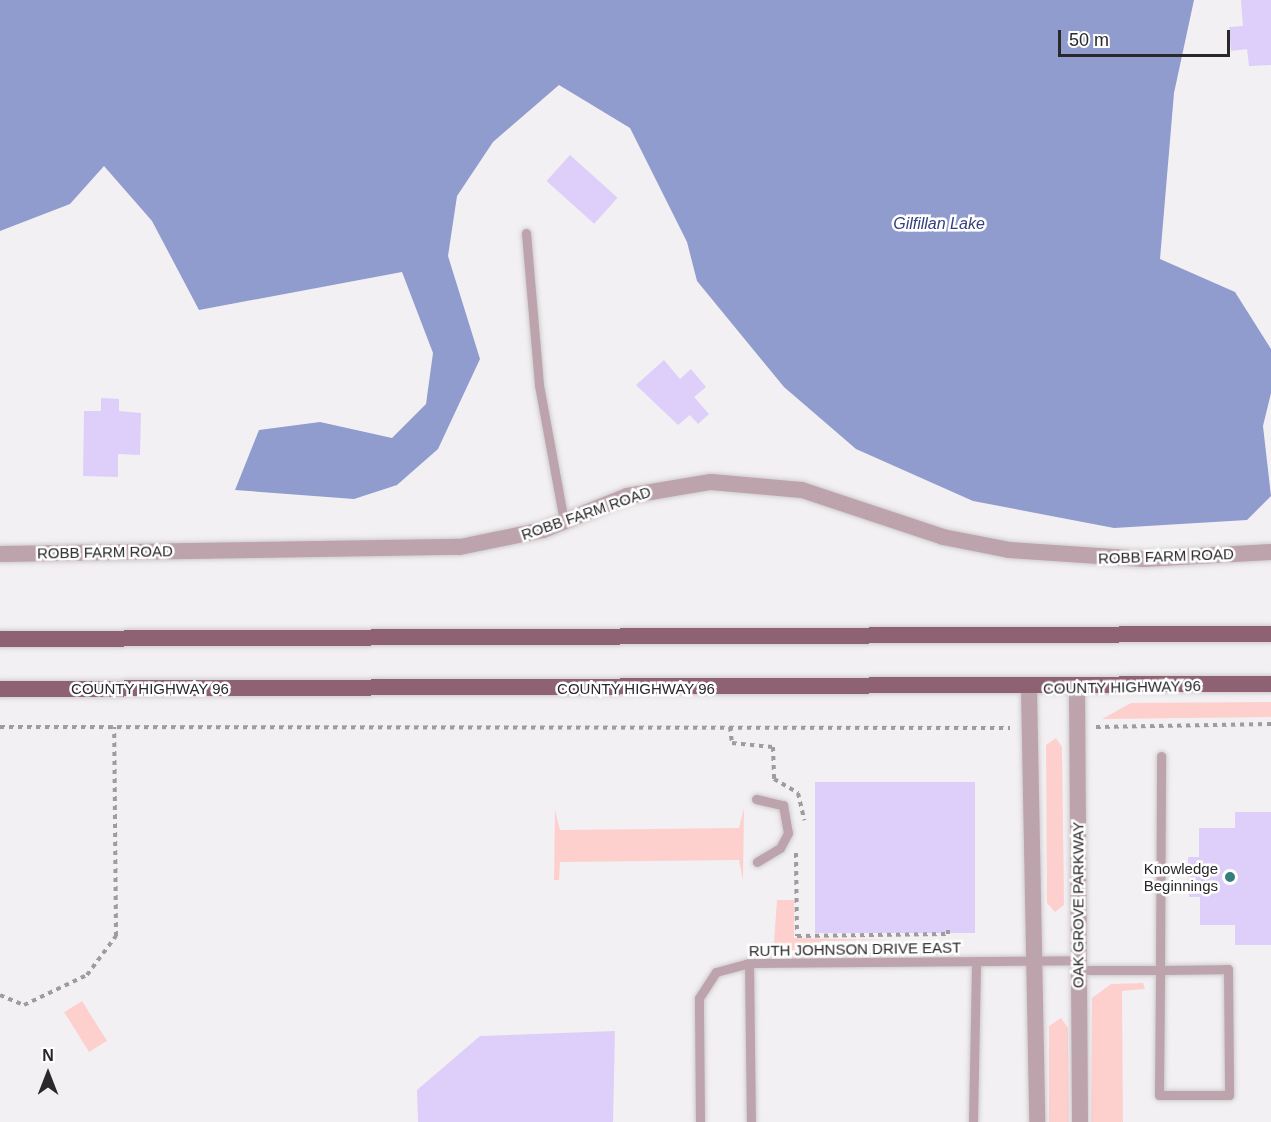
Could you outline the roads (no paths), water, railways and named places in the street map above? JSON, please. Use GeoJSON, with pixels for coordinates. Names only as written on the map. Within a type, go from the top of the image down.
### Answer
{"type":"FeatureCollection","features":[{"type":"Feature","properties":{"kind":"main road"},"geometry":{"type":"LineString","coordinates":[[0,639],[1271,634]]}},
{"type":"Feature","properties":{"kind":"main road","name":"COUNTY HIGHWAY 96"},"geometry":{"type":"LineString","coordinates":[[0,688],[1029,689],[1271,684]]}},
{"type":"Feature","properties":{"kind":"street","name":"ROBB FARM ROAD"},"geometry":{"type":"LineString","coordinates":[[0,554],[460,547],[504,541],[669,487],[754,483],[802,490],[943,537],[1009,550],[1144,559],[1271,552]]}},
{"type":"Feature","properties":{"kind":"street","name":"OAK GROVE PARKWAY"},"geometry":{"type":"LineString","coordinates":[[1077,688],[1080,1122]]}},
{"type":"Feature","properties":{"kind":"street"},"geometry":{"type":"LineString","coordinates":[[1029,689],[1037,1122]]}},
{"type":"Feature","properties":{"kind":"lane"},"geometry":{"type":"LineString","coordinates":[[526,233],[539,385],[564,521]]}},
{"type":"Feature","properties":{"kind":"lane"},"geometry":{"type":"LineString","coordinates":[[1160,970],[1161,756]]}},
{"type":"Feature","properties":{"kind":"lane"},"geometry":{"type":"LineString","coordinates":[[756,799],[783,805],[788,833],[780,848],[757,862]]}},
{"type":"Feature","properties":{"kind":"lane","name":"RUTH JOHNSON DRIVE EAST"},"geometry":{"type":"LineString","coordinates":[[700,1122],[699,998],[716,972],[749,963],[1034,961],[1160,970],[1228,969],[1229,1095],[1160,1095],[1160,970]]}},
{"type":"Feature","properties":{"kind":"lane"},"geometry":{"type":"LineString","coordinates":[[749,963],[751,1122]]}},
{"type":"Feature","properties":{"kind":"lane"},"geometry":{"type":"LineString","coordinates":[[973,1122],[976,963]]}},
{"type":"Feature","properties":{"kind":"water","name":"Gilfillan Lake"},"geometry":{"type":"Polygon","coordinates":[[[0,0],[1194,0],[1174,93],[1160,259],[1235,292],[1271,349],[1271,393],[1263,426],[1271,496],[1247,520],[1114,528],[973,501],[856,449],[784,387],[697,281],[687,242],[630,128],[559,85],[493,142],[457,196],[448,256],[480,359],[438,449],[397,485],[354,499],[235,490],[259,430],[320,422],[392,438],[426,404],[433,353],[402,272],[199,310],[152,221],[104,166],[70,204],[0,231],[0,0]]]}},
{"type":"Feature","properties":{"kind":"place","name":"Knowledge Beginnings"},"geometry":{"type":"Point","coordinates":[1230,877]}}]}
